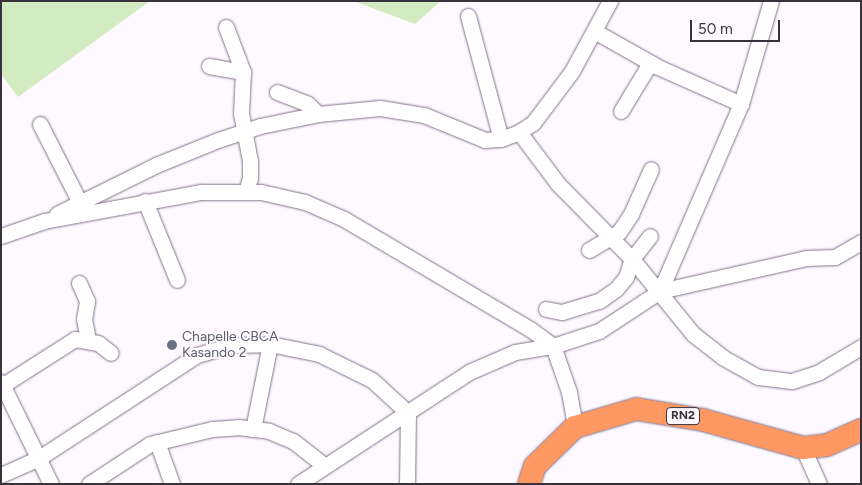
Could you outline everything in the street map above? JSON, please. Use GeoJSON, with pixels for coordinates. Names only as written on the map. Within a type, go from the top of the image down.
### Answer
{"type":"FeatureCollection","features":[{"type":"Feature","properties":{"kind":"highway","name":"RN2"},"geometry":{"type":"LineString","coordinates":[[529,484],[535,466],[575,427],[636,409],[703,420],[803,448],[827,446],[861,430]]}},
{"type":"Feature","properties":{"kind":"street"},"geometry":{"type":"LineString","coordinates":[[44,221],[80,201],[156,165],[247,131],[318,114],[380,108],[424,115],[485,140],[501,139],[520,132],[533,123],[572,72],[596,32],[610,1]]}},
{"type":"Feature","properties":{"kind":"street"},"geometry":{"type":"LineString","coordinates":[[660,291],[741,104],[771,1]]}},
{"type":"Feature","properties":{"kind":"street"},"geometry":{"type":"LineString","coordinates":[[468,16],[501,139]]}},
{"type":"Feature","properties":{"kind":"street"},"geometry":{"type":"LineString","coordinates":[[226,27],[243,72],[241,113],[247,131],[250,178],[246,191]]}},
{"type":"Feature","properties":{"kind":"street"},"geometry":{"type":"LineString","coordinates":[[596,32],[650,63],[741,104]]}},
{"type":"Feature","properties":{"kind":"street"},"geometry":{"type":"LineString","coordinates":[[621,111],[650,63]]}},
{"type":"Feature","properties":{"kind":"street"},"geometry":{"type":"LineString","coordinates":[[209,66],[243,72]]}},
{"type":"Feature","properties":{"kind":"street"},"geometry":{"type":"LineString","coordinates":[[277,92],[308,104],[318,114]]}},
{"type":"Feature","properties":{"kind":"street"},"geometry":{"type":"LineString","coordinates":[[40,124],[80,201]]}},
{"type":"Feature","properties":{"kind":"street"},"geometry":{"type":"LineString","coordinates":[[520,132],[558,184],[632,259],[660,291],[693,334],[722,357],[758,377],[792,381],[819,372],[861,347]]}},
{"type":"Feature","properties":{"kind":"street"},"geometry":{"type":"LineString","coordinates":[[589,250],[611,238],[631,214],[651,169]]}},
{"type":"Feature","properties":{"kind":"street"},"geometry":{"type":"LineString","coordinates":[[1,236],[44,221],[201,192],[246,191],[305,202],[344,218],[530,329],[553,346],[568,392],[575,427]]}},
{"type":"Feature","properties":{"kind":"street"},"geometry":{"type":"LineString","coordinates":[[145,201],[177,280]]}},
{"type":"Feature","properties":{"kind":"street"},"geometry":{"type":"LineString","coordinates":[[546,309],[562,312],[599,301],[621,283],[632,259],[650,236]]}},
{"type":"Feature","properties":{"kind":"street"},"geometry":{"type":"LineString","coordinates":[[298,484],[324,465],[408,413],[469,372],[515,352],[553,346],[599,330],[660,291],[806,258],[835,258],[861,242]]}},
{"type":"Feature","properties":{"kind":"street"},"geometry":{"type":"LineString","coordinates":[[79,283],[87,301],[84,319],[88,339]]}},
{"type":"Feature","properties":{"kind":"street"},"geometry":{"type":"LineString","coordinates":[[51,484],[2,384],[62,345],[75,339],[88,339],[111,353]]}},
{"type":"Feature","properties":{"kind":"street"},"geometry":{"type":"LineString","coordinates":[[253,429],[270,344]]}},
{"type":"Feature","properties":{"kind":"street"},"geometry":{"type":"LineString","coordinates":[[1,474],[39,458],[197,355],[231,345],[270,344],[319,354],[372,380],[408,413],[407,484]]}},
{"type":"Feature","properties":{"kind":"street"},"geometry":{"type":"LineString","coordinates":[[89,484],[115,464],[156,442],[212,429],[269,431],[293,441],[324,465]]}},
{"type":"Feature","properties":{"kind":"street"},"geometry":{"type":"LineString","coordinates":[[156,442],[172,484]]}},
{"type":"Feature","properties":{"kind":"street"},"geometry":{"type":"LineString","coordinates":[[803,448],[819,484]]}},
{"type":"Feature","properties":{"kind":"green space"},"geometry":{"type":"Polygon","coordinates":[[[1,1],[150,1],[18,97],[1,74],[1,1]]]}},
{"type":"Feature","properties":{"kind":"green space"},"geometry":{"type":"Polygon","coordinates":[[[353,1],[441,1],[415,24],[353,1]]]}},
{"type":"Feature","properties":{"kind":"place","name":"Chapelle CBCA Kasando 2"},"geometry":{"type":"Point","coordinates":[172,345]}}]}
